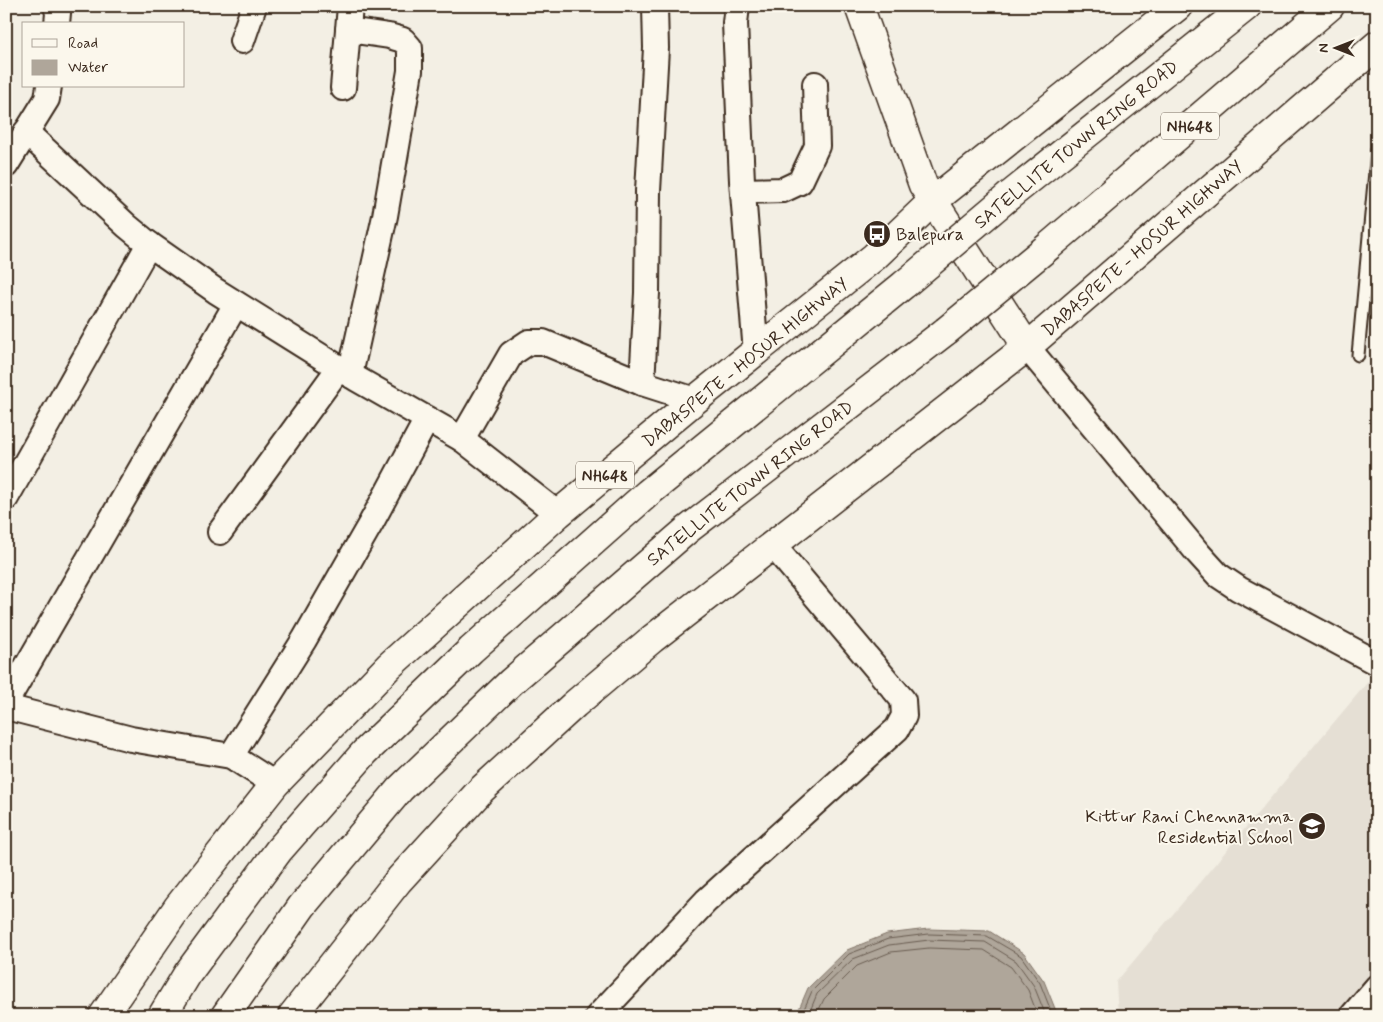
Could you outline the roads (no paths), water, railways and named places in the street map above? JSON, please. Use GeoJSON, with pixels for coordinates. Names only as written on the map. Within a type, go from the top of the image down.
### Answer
{"type":"FeatureCollection","features":[{"type":"Feature","properties":{"kind":"main road"},"geometry":{"type":"LineString","coordinates":[[859,6],[923,185],[1027,347]]}},
{"type":"Feature","properties":{"kind":"main road","name":"DABASPETE - HOSUR HIGHWAY"},"geometry":{"type":"LineString","coordinates":[[103,1016],[178,906],[275,784],[389,666],[558,514],[695,400],[874,257],[933,201],[1178,6]]}},
{"type":"Feature","properties":{"kind":"main road","name":"SATELLITE TOWN RING ROAD"},"geometry":{"type":"LineString","coordinates":[[162,1016],[188,974],[279,850],[365,752],[471,650],[648,493],[906,283],[1009,196],[1247,6]]}},
{"type":"Feature","properties":{"kind":"main road","name":"SATELLITE TOWN RING ROAD"},"geometry":{"type":"LineString","coordinates":[[225,1016],[302,906],[400,789],[511,682],[687,530],[946,331],[1049,246],[1330,6]]}},
{"type":"Feature","properties":{"kind":"main road","name":"DABASPETE - HOSUR HIGHWAY"},"geometry":{"type":"LineString","coordinates":[[298,1014],[398,881],[481,790],[575,704],[652,639],[772,544],[1027,347],[1376,49]]}},
{"type":"Feature","properties":{"kind":"street"},"geometry":{"type":"LineString","coordinates":[[56,6],[57,22]]}},
{"type":"Feature","properties":{"kind":"street"},"geometry":{"type":"LineString","coordinates":[[242,41],[254,6]]}},
{"type":"Feature","properties":{"kind":"street"},"geometry":{"type":"LineString","coordinates":[[343,88],[350,6]]}},
{"type":"Feature","properties":{"kind":"street"},"geometry":{"type":"LineString","coordinates":[[642,383],[647,293],[648,191],[656,48],[655,6]]}},
{"type":"Feature","properties":{"kind":"street"},"geometry":{"type":"LineString","coordinates":[[737,6],[735,23],[743,191],[756,353]]}},
{"type":"Feature","properties":{"kind":"street"},"geometry":{"type":"LineString","coordinates":[[220,532],[344,371],[385,216],[410,71],[410,48],[403,40],[348,30]]}},
{"type":"Feature","properties":{"kind":"street"},"geometry":{"type":"LineString","coordinates":[[743,191],[783,190],[800,182],[817,146],[815,84]]}},
{"type":"Feature","properties":{"kind":"street"},"geometry":{"type":"LineString","coordinates":[[6,165],[47,99],[49,88]]}},
{"type":"Feature","properties":{"kind":"street"},"geometry":{"type":"LineString","coordinates":[[26,132],[127,226],[149,244],[236,304],[344,371],[462,439],[558,514]]}},
{"type":"Feature","properties":{"kind":"street"},"geometry":{"type":"LineString","coordinates":[[6,498],[149,244]]}},
{"type":"Feature","properties":{"kind":"street"},"geometry":{"type":"LineString","coordinates":[[6,702],[236,304]]}},
{"type":"Feature","properties":{"kind":"street"},"geometry":{"type":"LineString","coordinates":[[462,439],[511,354],[529,342],[542,342],[642,383],[695,400]]}},
{"type":"Feature","properties":{"kind":"street"},"geometry":{"type":"LineString","coordinates":[[1027,347],[1218,575],[1377,664]]}},
{"type":"Feature","properties":{"kind":"street"},"geometry":{"type":"LineString","coordinates":[[231,756],[304,640],[427,419]]}},
{"type":"Feature","properties":{"kind":"street"},"geometry":{"type":"LineString","coordinates":[[598,1016],[706,901],[897,729],[904,716],[903,700],[772,544]]}},
{"type":"Feature","properties":{"kind":"street"},"geometry":{"type":"LineString","coordinates":[[6,707],[132,739],[231,756],[275,784]]}},
{"type":"Feature","properties":{"kind":"street"},"geometry":{"type":"LineString","coordinates":[[1352,1016],[1377,987]]}},
{"type":"Feature","properties":{"kind":"lane"},"geometry":{"type":"LineString","coordinates":[[1358,355],[1377,150]]}},
{"type":"Feature","properties":{"kind":"water"},"geometry":{"type":"Polygon","coordinates":[[[928,929],[989,931],[1024,953],[1044,981],[1058,1016],[796,1016],[808,988],[847,950],[887,934],[928,929]]]}},
{"type":"Feature","properties":{"kind":"place","name":"Balepura"},"geometry":{"type":"Point","coordinates":[877,234]}},
{"type":"Feature","properties":{"kind":"place","name":"Kittur Rani Chennamma Residential School"},"geometry":{"type":"Point","coordinates":[1312,826]}}]}
